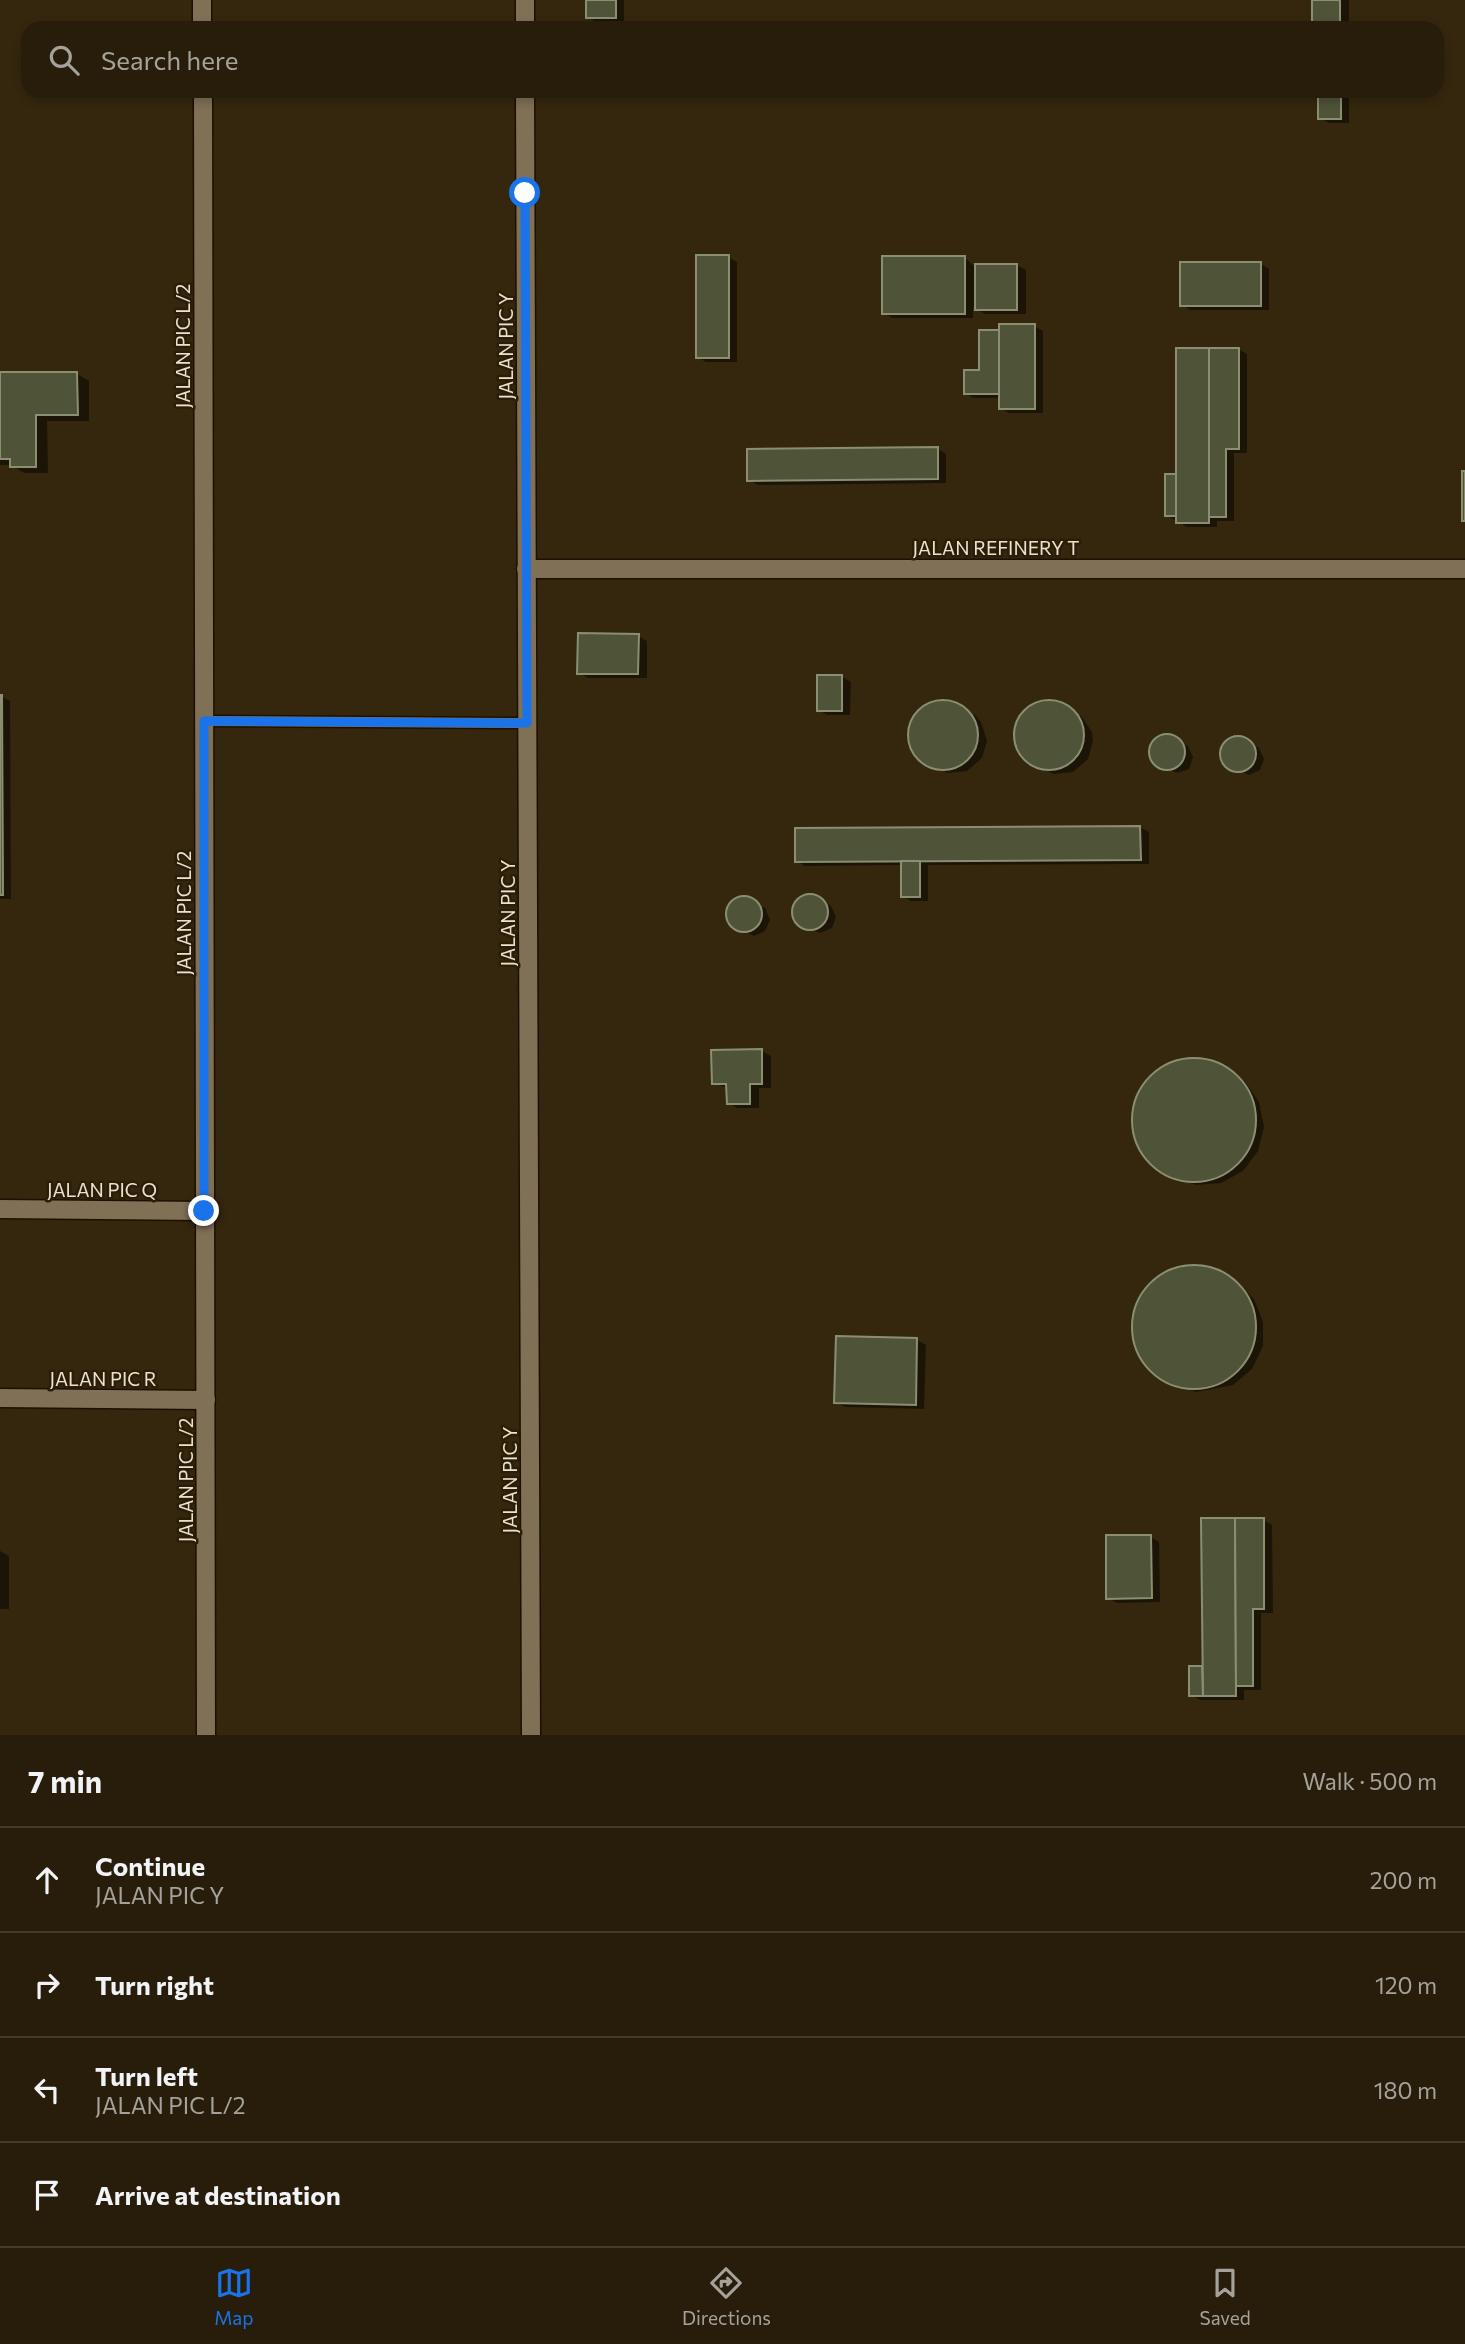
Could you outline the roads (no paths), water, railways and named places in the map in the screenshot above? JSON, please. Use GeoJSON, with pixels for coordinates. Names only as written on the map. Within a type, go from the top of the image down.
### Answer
{"type":"FeatureCollection","features":[{"type":"Feature","properties":{"kind":"street"},"geometry":{"type":"LineString","coordinates":[[202,0],[202,21]]}},
{"type":"Feature","properties":{"kind":"street"},"geometry":{"type":"LineString","coordinates":[[525,0],[525,21]]}},
{"type":"Feature","properties":{"kind":"street","name":"JALAN PIC L/2"},"geometry":{"type":"LineString","coordinates":[[203,98],[206,1735]]}},
{"type":"Feature","properties":{"kind":"street","name":"JALAN PIC Y"},"geometry":{"type":"LineString","coordinates":[[525,98],[530,1735]]}},
{"type":"Feature","properties":{"kind":"street","name":"JALAN REFINERY T"},"geometry":{"type":"LineString","coordinates":[[527,569],[1465,569]]}},
{"type":"Feature","properties":{"kind":"street","name":"JALAN PIC Q"},"geometry":{"type":"LineString","coordinates":[[0,1209],[204,1211]]}},
{"type":"Feature","properties":{"kind":"street","name":"JALAN PIC R"},"geometry":{"type":"LineString","coordinates":[[0,1398],[206,1400]]}},
{"type":"Feature","properties":{"kind":"lane"},"geometry":{"type":"LineString","coordinates":[[204,721],[527,723]]}}]}
